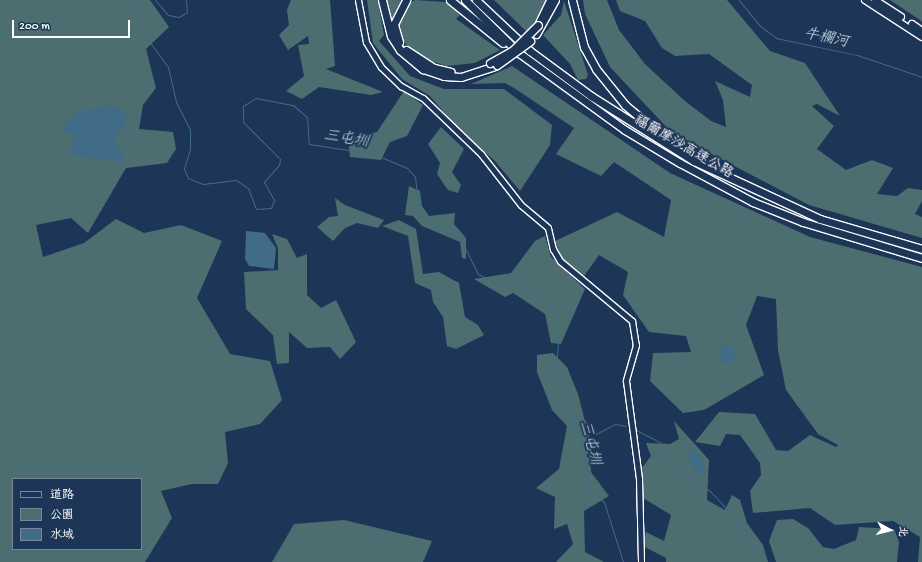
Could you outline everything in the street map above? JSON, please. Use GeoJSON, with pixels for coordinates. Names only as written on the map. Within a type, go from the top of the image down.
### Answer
{"type":"FeatureCollection","features":[{"type":"Feature","properties":{"kind":"highway"},"geometry":{"type":"LineString","coordinates":[[382,0],[391,36],[400,50],[423,69],[444,76],[461,77],[517,54],[536,34],[555,0]]}},
{"type":"Feature","properties":{"kind":"highway"},"geometry":{"type":"LineString","coordinates":[[406,0],[399,9],[395,32],[399,43],[413,56],[446,72],[463,72],[492,65],[513,50],[538,25],[550,0]]}},
{"type":"Feature","properties":{"kind":"highway"},"geometry":{"type":"LineString","coordinates":[[450,0],[519,54]]}},
{"type":"Feature","properties":{"kind":"highway","name":"福爾摩沙高速公路"},"geometry":{"type":"LineString","coordinates":[[465,0],[519,54],[625,130],[753,202],[854,240],[922,258]]}},
{"type":"Feature","properties":{"kind":"highway","name":"福爾摩沙高速公路"},"geometry":{"type":"LineString","coordinates":[[476,0],[530,51],[591,96],[694,161],[820,219],[922,249]]}},
{"type":"Feature","properties":{"kind":"highway"},"geometry":{"type":"LineString","coordinates":[[572,0],[584,48],[596,69],[625,105],[694,161]]}},
{"type":"Feature","properties":{"kind":"main road"},"geometry":{"type":"LineString","coordinates":[[865,0],[922,37]]}},
{"type":"Feature","properties":{"kind":"main road"},"geometry":{"type":"LineString","coordinates":[[875,0],[922,31]]}},
{"type":"Feature","properties":{"kind":"street"},"geometry":{"type":"LineString","coordinates":[[358,0],[366,42],[382,67],[401,86],[423,98],[477,150],[521,205],[548,228],[553,249],[560,261],[632,321],[636,345],[626,381],[639,479],[641,562]]}},
{"type":"Feature","properties":{"kind":"green space"},"geometry":{"type":"Polygon","coordinates":[[[0,0],[150,0],[169,27],[146,49],[156,88],[143,105],[139,129],[173,132],[176,149],[167,163],[126,168],[88,233],[71,218],[36,225],[43,257],[84,243],[116,219],[144,233],[181,225],[222,241],[197,298],[230,354],[270,361],[282,400],[260,424],[225,432],[228,463],[218,484],[192,484],[161,491],[172,518],[145,562],[0,562],[0,0]]]}},
{"type":"Feature","properties":{"kind":"green space"},"geometry":{"type":"Polygon","coordinates":[[[291,0],[330,0],[335,66],[326,69],[383,92],[371,95],[319,87],[302,99],[286,91],[304,76],[298,45],[309,44],[308,36],[288,50],[279,35],[289,25],[287,10],[291,0]]]}},
{"type":"Feature","properties":{"kind":"green space"},"geometry":{"type":"Polygon","coordinates":[[[367,0],[378,0],[384,35],[379,41],[410,76],[444,89],[504,89],[552,125],[550,145],[520,191],[494,160],[460,131],[430,96],[402,79],[373,43],[367,0]]]}},
{"type":"Feature","properties":{"kind":"green space"},"geometry":{"type":"Polygon","coordinates":[[[387,0],[401,0],[392,25],[387,11],[387,0]]]}},
{"type":"Feature","properties":{"kind":"green space"},"geometry":{"type":"Polygon","coordinates":[[[415,0],[445,2],[460,15],[456,19],[500,50],[475,63],[446,66],[425,59],[403,42],[399,21],[403,7],[415,0]]]}},
{"type":"Feature","properties":{"kind":"green space"},"geometry":{"type":"Polygon","coordinates":[[[494,0],[546,0],[543,10],[527,32],[494,0]]]}},
{"type":"Feature","properties":{"kind":"green space"},"geometry":{"type":"Polygon","coordinates":[[[583,0],[607,0],[619,30],[645,64],[685,101],[711,121],[726,127],[723,100],[715,81],[750,97],[752,85],[709,54],[675,56],[662,48],[645,21],[620,11],[616,0],[727,0],[770,51],[805,63],[840,116],[817,104],[812,106],[834,126],[817,149],[846,170],[872,160],[893,168],[877,194],[897,196],[908,188],[922,190],[922,201],[915,214],[922,217],[922,238],[809,205],[673,134],[610,67],[585,14],[583,0]]]}},
{"type":"Feature","properties":{"kind":"green space"},"geometry":{"type":"Polygon","coordinates":[[[890,0],[922,0],[922,22],[920,20],[890,0]]]}},
{"type":"Feature","properties":{"kind":"green space"},"geometry":{"type":"Polygon","coordinates":[[[564,1],[588,75],[586,79],[578,80],[570,64],[543,35],[561,15],[564,1]]]}},
{"type":"Feature","properties":{"kind":"green space"},"geometry":{"type":"Polygon","coordinates":[[[512,66],[670,173],[810,237],[922,267],[922,562],[918,562],[920,537],[893,521],[835,525],[810,508],[753,513],[750,491],[761,475],[760,463],[740,435],[726,434],[720,446],[695,442],[719,412],[755,414],[776,450],[788,451],[810,435],[836,447],[838,445],[818,434],[786,390],[778,350],[776,299],[757,296],[746,325],[764,375],[704,410],[683,413],[650,381],[653,353],[691,352],[686,336],[649,332],[623,295],[628,272],[599,255],[584,276],[561,257],[555,241],[617,212],[664,237],[671,200],[614,162],[601,176],[556,154],[574,128],[514,88],[505,83],[471,84],[512,66]]]}},
{"type":"Feature","properties":{"kind":"green space"},"geometry":{"type":"Polygon","coordinates":[[[404,91],[423,105],[407,136],[390,142],[381,160],[350,157],[348,138],[377,132],[404,91]]]}},
{"type":"Feature","properties":{"kind":"green space"},"geometry":{"type":"Polygon","coordinates":[[[441,127],[464,149],[452,172],[461,185],[458,193],[448,190],[437,174],[440,163],[428,144],[441,127]]]}},
{"type":"Feature","properties":{"kind":"green space"},"geometry":{"type":"Polygon","coordinates":[[[409,186],[420,191],[422,206],[429,216],[455,213],[454,224],[466,238],[466,259],[462,258],[460,242],[422,226],[413,216],[405,215],[409,186]]]}},
{"type":"Feature","properties":{"kind":"green space"},"geometry":{"type":"Polygon","coordinates":[[[335,198],[345,205],[384,220],[378,228],[357,223],[345,228],[333,241],[317,227],[329,217],[338,216],[335,198]]]}},
{"type":"Feature","properties":{"kind":"green space"},"geometry":{"type":"Polygon","coordinates":[[[399,220],[416,229],[423,274],[439,272],[459,283],[465,317],[478,325],[484,335],[456,349],[447,346],[443,317],[433,302],[431,290],[415,283],[408,236],[382,226],[399,220]]]}},
{"type":"Feature","properties":{"kind":"green space"},"geometry":{"type":"Polygon","coordinates":[[[272,234],[287,239],[297,258],[307,254],[307,295],[321,308],[336,300],[356,342],[340,359],[330,347],[307,348],[289,332],[289,363],[277,364],[273,335],[246,309],[244,272],[278,270],[278,248],[272,234]]]}},
{"type":"Feature","properties":{"kind":"green space"},"geometry":{"type":"Polygon","coordinates":[[[545,236],[551,257],[585,289],[561,344],[551,343],[545,314],[513,293],[505,297],[474,279],[511,273],[535,241],[545,236]]]}},
{"type":"Feature","properties":{"kind":"green space"},"geometry":{"type":"Polygon","coordinates":[[[553,353],[567,367],[578,394],[589,437],[591,472],[609,496],[584,511],[585,552],[604,562],[556,562],[573,544],[567,524],[554,529],[555,497],[536,488],[559,469],[567,426],[552,410],[537,372],[537,355],[553,353]]]}},
{"type":"Feature","properties":{"kind":"green space"},"geometry":{"type":"Polygon","coordinates":[[[674,421],[709,460],[707,500],[725,510],[732,495],[740,500],[747,523],[763,545],[768,562],[666,562],[666,558],[643,546],[646,532],[664,541],[671,515],[643,498],[642,468],[651,456],[646,443],[670,444],[679,439],[674,421]]]}},
{"type":"Feature","properties":{"kind":"green space"},"geometry":{"type":"Polygon","coordinates":[[[793,519],[808,528],[823,547],[834,549],[856,540],[859,527],[894,529],[899,542],[897,562],[776,562],[769,541],[777,520],[793,519]]]}},
{"type":"Feature","properties":{"kind":"green space"},"geometry":{"type":"Polygon","coordinates":[[[344,520],[432,541],[423,562],[272,562],[294,524],[344,520]]]}},
{"type":"Feature","properties":{"kind":"water"},"geometry":{"type":"Polygon","coordinates":[[[110,106],[126,112],[126,121],[114,140],[124,154],[121,162],[70,154],[76,135],[61,131],[67,123],[78,111],[110,106]]]}},
{"type":"Feature","properties":{"kind":"water"},"geometry":{"type":"Polygon","coordinates":[[[246,231],[265,233],[276,248],[274,269],[249,266],[245,259],[246,231]]]}},
{"type":"Feature","properties":{"kind":"water"},"geometry":{"type":"Polygon","coordinates":[[[722,345],[733,348],[737,361],[721,365],[722,345]]]}},
{"type":"Feature","properties":{"kind":"water"},"geometry":{"type":"Polygon","coordinates":[[[693,450],[701,456],[705,475],[696,473],[688,451],[693,450]]]}},
{"type":"Feature","properties":{"kind":"waterway","name":"三屯圳"},"geometry":{"type":"LineString","coordinates":[[131,0],[144,34],[168,67],[176,102],[190,129],[190,149],[184,169],[188,178],[203,184],[236,180],[248,188],[256,209],[271,208],[274,200],[264,182],[279,165],[280,159],[243,122],[243,106],[256,98],[293,105],[307,117],[309,144],[374,154],[407,168],[415,177],[419,212],[435,227],[459,236],[478,274],[495,283],[527,288],[554,307],[559,328],[556,371],[571,400],[572,423],[583,447],[589,489],[604,502],[623,562]]}},
{"type":"Feature","properties":{"kind":"waterway","name":"三屯圳"},"geometry":{"type":"LineString","coordinates":[[155,0],[168,15],[179,17],[187,12],[186,0]]}},
{"type":"Feature","properties":{"kind":"waterway","name":"牛欄河"},"geometry":{"type":"LineString","coordinates":[[739,0],[759,25],[776,38],[857,55],[922,77]]}},
{"type":"Feature","properties":{"kind":"waterway"},"geometry":{"type":"LineString","coordinates":[[572,417],[583,419],[596,434],[615,424],[626,426]]}},
{"type":"Feature","properties":{"kind":"waterway"},"geometry":{"type":"LineString","coordinates":[[634,429],[661,443],[672,464],[711,492],[743,527],[757,556]]}}]}
